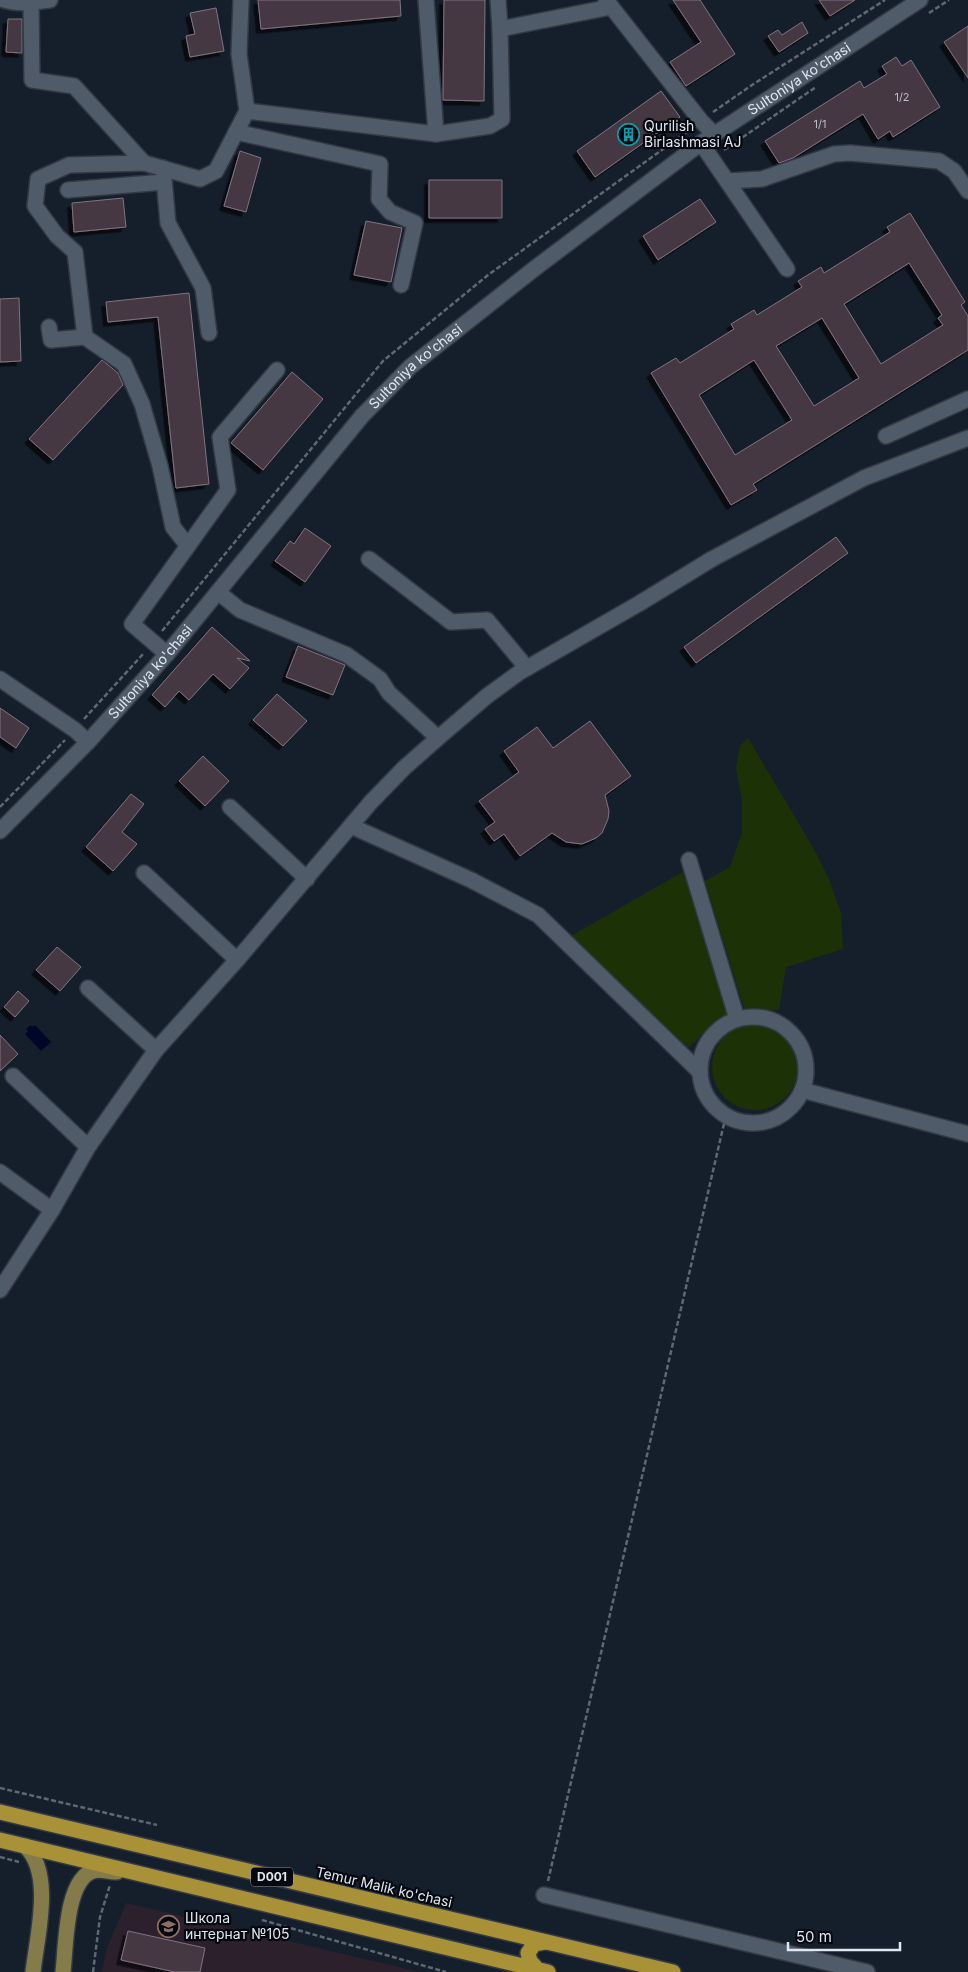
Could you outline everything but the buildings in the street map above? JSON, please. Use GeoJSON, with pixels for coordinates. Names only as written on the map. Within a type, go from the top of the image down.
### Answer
{"type":"FeatureCollection","features":[{"type":"Feature","properties":{"kind":"highway","name":"Temur Malik ko'chasi"},"geometry":{"type":"LineString","coordinates":[[0,1812],[673,1972]]}},
{"type":"Feature","properties":{"kind":"highway","name":"D001"},"geometry":{"type":"LineString","coordinates":[[0,1840],[543,1971]]}},
{"type":"Feature","properties":{"kind":"highway"},"geometry":{"type":"LineString","coordinates":[[543,1971],[530,1961],[528,1953],[534,1944],[545,1942]]}},
{"type":"Feature","properties":{"kind":"main road"},"geometry":{"type":"LineString","coordinates":[[25,1846],[36,1861],[41,1877],[42,1898],[33,1972]]}},
{"type":"Feature","properties":{"kind":"main road"},"geometry":{"type":"LineString","coordinates":[[63,1972],[69,1914],[75,1892],[81,1881],[94,1871],[144,1874]]}},
{"type":"Feature","properties":{"kind":"street"},"geometry":{"type":"LineString","coordinates":[[4,0],[31,3],[50,0]]}},
{"type":"Feature","properties":{"kind":"street"},"geometry":{"type":"LineString","coordinates":[[68,190],[163,175],[200,179],[216,171],[247,111],[239,54],[241,0]]}},
{"type":"Feature","properties":{"kind":"street"},"geometry":{"type":"LineString","coordinates":[[426,0],[436,134]]}},
{"type":"Feature","properties":{"kind":"street"},"geometry":{"type":"LineString","coordinates":[[247,111],[436,134],[490,126],[502,119],[498,0]]}},
{"type":"Feature","properties":{"kind":"street","name":"Sultoniya ko'chasi"},"geometry":{"type":"LineString","coordinates":[[0,831],[88,742],[167,654],[362,416],[410,367],[534,269],[708,138],[920,0]]}},
{"type":"Feature","properties":{"kind":"street"},"geometry":{"type":"LineString","coordinates":[[31,3],[32,80],[74,86],[144,163],[163,175]]}},
{"type":"Feature","properties":{"kind":"street"},"geometry":{"type":"LineString","coordinates":[[500,29],[609,3],[702,121],[712,158],[787,269]]}},
{"type":"Feature","properties":{"kind":"street"},"geometry":{"type":"LineString","coordinates":[[236,132],[380,164],[379,199],[390,212],[415,223],[401,285]]}},
{"type":"Feature","properties":{"kind":"street"},"geometry":{"type":"LineString","coordinates":[[727,181],[762,179],[834,154],[850,153],[939,161],[954,171],[968,191]]}},
{"type":"Feature","properties":{"kind":"street"},"geometry":{"type":"LineString","coordinates":[[85,337],[75,252],[57,236],[35,206],[38,179],[69,165],[144,163]]}},
{"type":"Feature","properties":{"kind":"street"},"geometry":{"type":"LineString","coordinates":[[163,175],[168,223],[203,288],[209,333]]}},
{"type":"Feature","properties":{"kind":"street"},"geometry":{"type":"LineString","coordinates":[[49,327],[51,340],[85,337],[124,364],[142,404],[160,466],[173,527],[188,546]]}},
{"type":"Feature","properties":{"kind":"street"},"geometry":{"type":"LineString","coordinates":[[167,654],[132,624],[228,490],[220,437],[277,370]]}},
{"type":"Feature","properties":{"kind":"street"},"geometry":{"type":"LineString","coordinates":[[886,436],[968,399]]}},
{"type":"Feature","properties":{"kind":"street"},"geometry":{"type":"LineString","coordinates":[[0,1290],[52,1210],[88,1146],[156,1050],[237,960],[351,826],[404,768],[438,738],[487,696],[527,668],[712,559],[864,478],[968,438]]}},
{"type":"Feature","properties":{"kind":"street"},"geometry":{"type":"LineString","coordinates":[[369,559],[451,622],[487,620],[527,668]]}},
{"type":"Feature","properties":{"kind":"street"},"geometry":{"type":"LineString","coordinates":[[218,592],[240,610],[309,637],[347,655],[380,680],[389,693],[438,738]]}},
{"type":"Feature","properties":{"kind":"street"},"geometry":{"type":"LineString","coordinates":[[0,679],[75,730],[88,742]]}},
{"type":"Feature","properties":{"kind":"street"},"geometry":{"type":"LineString","coordinates":[[230,808],[307,879]]}},
{"type":"Feature","properties":{"kind":"street"},"geometry":{"type":"LineString","coordinates":[[351,826],[470,880],[538,915],[700,1072]]}},
{"type":"Feature","properties":{"kind":"street"},"geometry":{"type":"LineString","coordinates":[[690,860],[737,1019]]}},
{"type":"Feature","properties":{"kind":"street"},"geometry":{"type":"LineString","coordinates":[[144,873],[237,960]]}},
{"type":"Feature","properties":{"kind":"street"},"geometry":{"type":"LineString","coordinates":[[88,988],[156,1050]]}},
{"type":"Feature","properties":{"kind":"street"},"geometry":{"type":"LineString","coordinates":[[752,1017],[769,1019],[785,1027],[797,1040],[804,1055],[806,1073],[802,1090],[793,1105],[778,1116],[761,1122],[743,1122],[726,1115],[713,1104],[704,1089],[700,1072],[702,1056],[709,1040],[720,1028],[737,1019],[752,1017]]}},
{"type":"Feature","properties":{"kind":"street"},"geometry":{"type":"LineString","coordinates":[[13,1076],[88,1146]]}},
{"type":"Feature","properties":{"kind":"street"},"geometry":{"type":"LineString","coordinates":[[802,1090],[968,1134]]}},
{"type":"Feature","properties":{"kind":"street"},"geometry":{"type":"LineString","coordinates":[[0,1172],[52,1210]]}},
{"type":"Feature","properties":{"kind":"street"},"geometry":{"type":"LineString","coordinates":[[544,1895],[867,1972]]}},
{"type":"Feature","properties":{"kind":"path"},"geometry":{"type":"LineString","coordinates":[[924,16],[949,0]]}},
{"type":"Feature","properties":{"kind":"path"},"geometry":{"type":"LineString","coordinates":[[712,158],[817,87]]}},
{"type":"Feature","properties":{"kind":"path"},"geometry":{"type":"LineString","coordinates":[[544,1895],[726,1115]]}},
{"type":"Feature","properties":{"kind":"path"},"geometry":{"type":"LineString","coordinates":[[0,1788],[157,1825]]}},
{"type":"Feature","properties":{"kind":"path"},"geometry":{"type":"LineString","coordinates":[[0,1857],[24,1863]]}},
{"type":"Feature","properties":{"kind":"path"},"geometry":{"type":"LineString","coordinates":[[93,1972],[100,1916],[111,1881]]}},
{"type":"Feature","properties":{"kind":"path"},"geometry":{"type":"LineString","coordinates":[[254,1918],[446,1972]]}},
{"type":"Feature","properties":{"kind":"shaded area","name":"Школа интернат №105"},"geometry":{"type":"Polygon","coordinates":[[[126,1903],[420,1972],[102,1972],[107,1948],[126,1903]]]}},
{"type":"Feature","properties":{"kind":"green space"},"geometry":{"type":"Polygon","coordinates":[[[748,738],[814,849],[829,879],[841,913],[843,949],[786,967],[779,1010],[745,1011],[705,881],[730,867],[742,833],[742,801],[736,768],[740,746],[748,738]]]}},
{"type":"Feature","properties":{"kind":"green space"},"geometry":{"type":"Polygon","coordinates":[[[686,870],[726,1006],[726,1014],[688,1048],[571,936],[686,870]]]}},
{"type":"Feature","properties":{"kind":"green space"},"geometry":{"type":"Polygon","coordinates":[[[755,1024],[771,1028],[785,1037],[794,1051],[798,1067],[794,1083],[785,1097],[771,1106],[755,1110],[739,1106],[725,1097],[716,1083],[712,1067],[716,1051],[725,1037],[739,1028],[755,1024]]]}},
{"type":"Feature","properties":{"kind":"water"},"geometry":{"type":"Polygon","coordinates":[[[31,1025],[33,1027],[35,1025],[51,1042],[41,1051],[25,1034],[28,1031],[26,1029],[31,1025]]]}},
{"type":"Feature","properties":{"kind":"place","name":"Qurilish Birlashmasi AJ"},"geometry":{"type":"Point","coordinates":[628,134]}},
{"type":"Feature","properties":{"kind":"place","name":"Школа интернат №105"},"geometry":{"type":"Point","coordinates":[169,1926]}}]}
